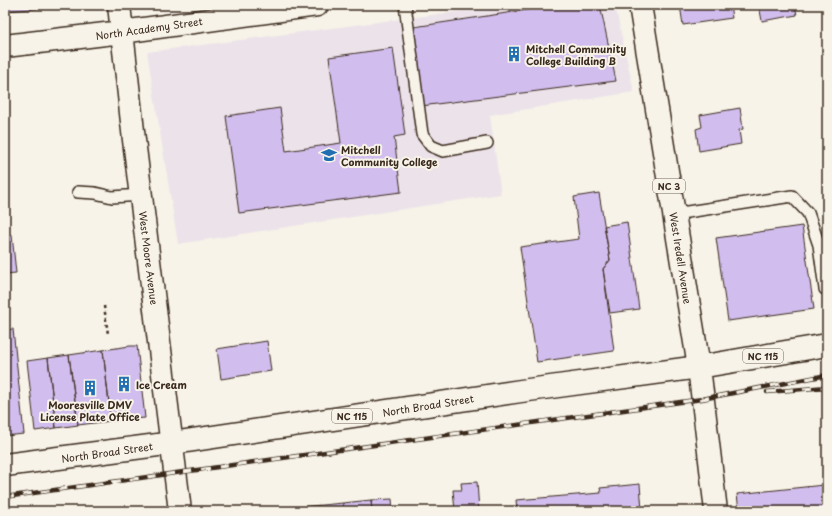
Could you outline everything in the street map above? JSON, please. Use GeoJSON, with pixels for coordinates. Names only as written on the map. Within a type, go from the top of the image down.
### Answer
{"type":"FeatureCollection","features":[{"type":"Feature","properties":{"kind":"main road","name":"West Moore Avenue"},"geometry":{"type":"LineString","coordinates":[[119,5],[180,511]]}},
{"type":"Feature","properties":{"kind":"main road","name":"North Academy Street"},"geometry":{"type":"LineString","coordinates":[[5,46],[122,32],[317,5]]}},
{"type":"Feature","properties":{"kind":"main road","name":"West Iredell Avenue"},"geometry":{"type":"LineString","coordinates":[[640,5],[699,367],[716,511]]}},
{"type":"Feature","properties":{"kind":"main road","name":"North Broad Street"},"geometry":{"type":"LineString","coordinates":[[5,465],[173,443],[507,393],[699,367],[827,345]]}},
{"type":"Feature","properties":{"kind":"lane"},"geometry":{"type":"LineString","coordinates":[[405,5],[422,134],[431,146],[442,152],[487,143]]}},
{"type":"Feature","properties":{"kind":"lane"},"geometry":{"type":"LineString","coordinates":[[78,192],[95,193],[112,197],[141,195]]}},
{"type":"Feature","properties":{"kind":"lane"},"geometry":{"type":"LineString","coordinates":[[674,214],[792,196],[808,212],[819,245],[825,289],[827,288]]}},
{"type":"Feature","properties":{"kind":"path"},"geometry":{"type":"LineString","coordinates":[[104,306],[108,334]]}},
{"type":"Feature","properties":{"kind":"shaded area","name":"Mitchell Community College"},"geometry":{"type":"Polygon","coordinates":[[[508,5],[615,5],[634,92],[490,115],[501,194],[178,244],[147,52],[508,5]]]}},
{"type":"Feature","properties":{"kind":"building"},"geometry":{"type":"Polygon","coordinates":[[[5,5],[71,5],[71,6],[5,11],[5,5]]]}},
{"type":"Feature","properties":{"kind":"building","name":"Mitchell Community College Building B"},"geometry":{"type":"Polygon","coordinates":[[[560,5],[600,5],[616,81],[421,106],[414,27],[560,5]]]}},
{"type":"Feature","properties":{"kind":"building"},"geometry":{"type":"Polygon","coordinates":[[[680,5],[730,5],[732,18],[683,25],[680,5]]]}},
{"type":"Feature","properties":{"kind":"building"},"geometry":{"type":"Polygon","coordinates":[[[759,5],[795,5],[797,15],[762,21],[759,5]]]}},
{"type":"Feature","properties":{"kind":"building"},"geometry":{"type":"Polygon","coordinates":[[[393,48],[405,135],[394,137],[401,192],[239,213],[226,116],[280,108],[286,151],[341,143],[329,57],[393,48]]]}},
{"type":"Feature","properties":{"kind":"building"},"geometry":{"type":"Polygon","coordinates":[[[740,108],[743,129],[739,130],[741,144],[699,151],[696,129],[702,127],[700,115],[740,108]]]}},
{"type":"Feature","properties":{"kind":"building"},"geometry":{"type":"Polygon","coordinates":[[[599,193],[610,260],[603,269],[614,351],[537,362],[520,247],[579,239],[574,197],[599,193]]]}},
{"type":"Feature","properties":{"kind":"building"},"geometry":{"type":"Polygon","coordinates":[[[627,222],[639,309],[610,313],[603,269],[610,260],[604,226],[627,222]]]}},
{"type":"Feature","properties":{"kind":"building"},"geometry":{"type":"Polygon","coordinates":[[[802,226],[814,309],[728,321],[716,238],[802,226]]]}},
{"type":"Feature","properties":{"kind":"building"},"geometry":{"type":"Polygon","coordinates":[[[12,235],[16,273],[5,274],[5,236],[12,235]]]}},
{"type":"Feature","properties":{"kind":"building"},"geometry":{"type":"Polygon","coordinates":[[[13,329],[24,434],[5,436],[5,330],[13,329]]]}},
{"type":"Feature","properties":{"kind":"building"},"geometry":{"type":"Polygon","coordinates":[[[267,341],[271,371],[221,379],[217,349],[267,341]]]}},
{"type":"Feature","properties":{"kind":"building","name":"Ice Cream"},"geometry":{"type":"Polygon","coordinates":[[[137,346],[145,418],[111,421],[103,350],[137,346]]]}},
{"type":"Feature","properties":{"kind":"building","name":"Mooresville DMV License Plate Office"},"geometry":{"type":"Polygon","coordinates":[[[103,350],[111,421],[78,425],[69,355],[103,350]]]}},
{"type":"Feature","properties":{"kind":"building"},"geometry":{"type":"Polygon","coordinates":[[[69,355],[78,425],[56,428],[48,358],[69,355]]]}},
{"type":"Feature","properties":{"kind":"building"},"geometry":{"type":"Polygon","coordinates":[[[48,358],[56,428],[35,431],[27,361],[48,358]]]}},
{"type":"Feature","properties":{"kind":"building"},"geometry":{"type":"Polygon","coordinates":[[[477,482],[479,511],[455,511],[453,490],[462,490],[461,483],[477,482]]]}},
{"type":"Feature","properties":{"kind":"building"},"geometry":{"type":"Polygon","coordinates":[[[640,484],[642,511],[517,511],[516,500],[601,493],[600,488],[640,484]]]}},
{"type":"Feature","properties":{"kind":"building"},"geometry":{"type":"Polygon","coordinates":[[[824,485],[827,511],[739,511],[737,494],[824,485]]]}},
{"type":"Feature","properties":{"kind":"building"},"geometry":{"type":"Polygon","coordinates":[[[392,499],[393,511],[372,511],[371,500],[392,499]]]}},
{"type":"Feature","properties":{"kind":"building"},"geometry":{"type":"Polygon","coordinates":[[[371,500],[372,511],[344,511],[343,503],[371,500]]]}},
{"type":"Feature","properties":{"kind":"building"},"geometry":{"type":"Polygon","coordinates":[[[343,503],[344,511],[313,511],[312,506],[343,503]]]}},
{"type":"Feature","properties":{"kind":"building"},"geometry":{"type":"Polygon","coordinates":[[[312,506],[313,511],[271,511],[271,509],[312,506]]]}},
{"type":"Feature","properties":{"kind":"railway"},"geometry":{"type":"LineString","coordinates":[[5,497],[702,399],[827,375]]}},
{"type":"Feature","properties":{"kind":"railway"},"geometry":{"type":"LineString","coordinates":[[767,392],[827,387]]}},
{"type":"Feature","properties":{"kind":"place","name":"Mitchell Community College Building B"},"geometry":{"type":"Point","coordinates":[514,54]}},
{"type":"Feature","properties":{"kind":"place","name":"Mitchell Community College"},"geometry":{"type":"Point","coordinates":[329,155]}},
{"type":"Feature","properties":{"kind":"place","name":"Ice Cream"},"geometry":{"type":"Point","coordinates":[124,384]}},
{"type":"Feature","properties":{"kind":"place","name":"Mooresville DMV License Plate Office"},"geometry":{"type":"Point","coordinates":[90,388]}}]}
